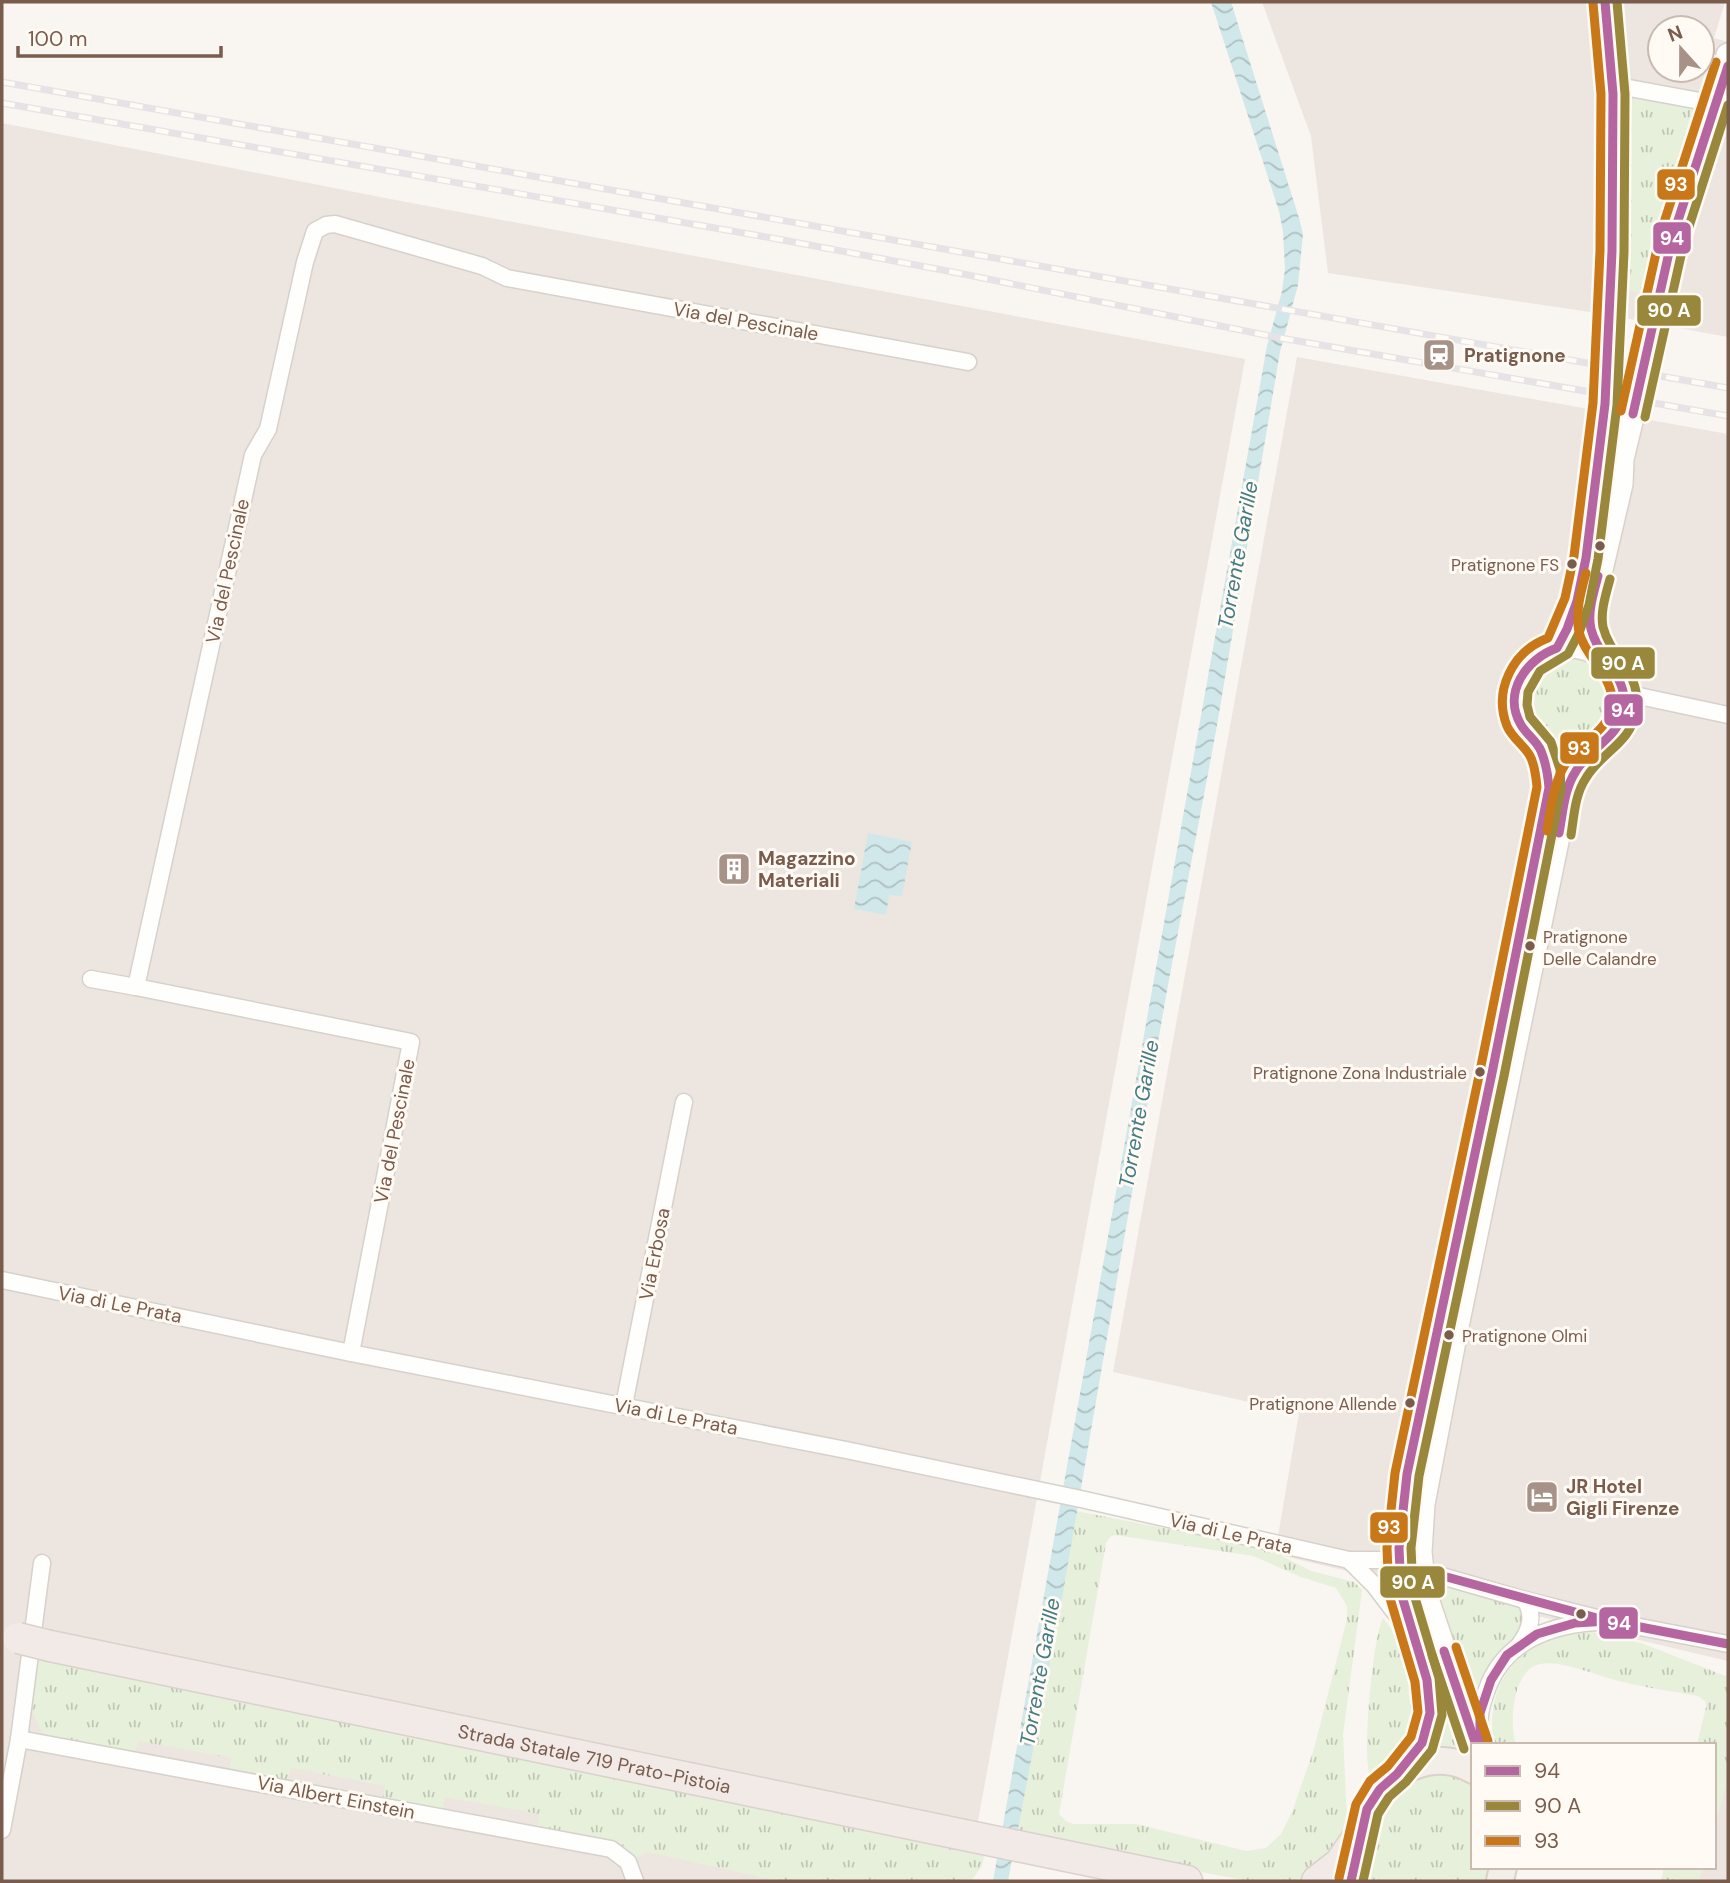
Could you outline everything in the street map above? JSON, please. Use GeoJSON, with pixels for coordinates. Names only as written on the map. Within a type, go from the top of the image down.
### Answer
{"type":"FeatureCollection","features":[{"type":"Feature","properties":{"kind":"highway","name":"Strada Statale 719 Prato-Pistoia"},"geometry":{"type":"LineString","coordinates":[[10,1636],[1089,1863],[1187,1881]]}},
{"type":"Feature","properties":{"kind":"highway"},"geometry":{"type":"LineString","coordinates":[[1317,1881],[1340,1863],[1360,1834]]}},
{"type":"Feature","properties":{"kind":"main road"},"geometry":{"type":"LineString","coordinates":[[1605,2],[1612,85],[1612,251],[1608,352]]}},
{"type":"Feature","properties":{"kind":"main road"},"geometry":{"type":"LineString","coordinates":[[1645,358],[1672,239],[1727,65]]}},
{"type":"Feature","properties":{"kind":"main road"},"geometry":{"type":"LineString","coordinates":[[1586,558],[1605,404]]}},
{"type":"Feature","properties":{"kind":"main road"},"geometry":{"type":"LineString","coordinates":[[1603,656],[1590,626],[1591,612],[1621,484],[1622,459],[1634,409]]}},
{"type":"Feature","properties":{"kind":"main road"},"geometry":{"type":"LineString","coordinates":[[1556,648],[1567,629],[1586,558],[1610,484],[1622,459]]}},
{"type":"Feature","properties":{"kind":"main road"},"geometry":{"type":"LineString","coordinates":[[1477,1743],[1430,1611],[1421,1570],[1420,1552],[1426,1491],[1455,1336],[1562,815],[1578,766],[1612,737],[1625,708],[1625,692],[1621,679],[1603,656],[1573,646],[1543,653],[1531,662],[1522,674],[1516,689],[1515,706],[1519,722],[1528,736],[1540,747],[1554,754],[1586,754],[1600,747]]}},
{"type":"Feature","properties":{"kind":"main road"},"geometry":{"type":"LineString","coordinates":[[1351,1881],[1367,1809],[1380,1789],[1397,1774],[1422,1743],[1430,1713],[1427,1680],[1401,1593],[1399,1560],[1407,1474],[1549,788],[1548,772],[1540,747]]}},
{"type":"Feature","properties":{"kind":"main road"},"geometry":{"type":"LineString","coordinates":[[1397,1774],[1420,1763],[1441,1760],[1462,1764],[1471,1769]]}},
{"type":"Feature","properties":{"kind":"street"},"geometry":{"type":"LineString","coordinates":[[1612,85],[1716,104]]}},
{"type":"Feature","properties":{"kind":"street","name":"Via del Pescinale"},"geometry":{"type":"LineString","coordinates":[[351,1353],[411,1042],[136,988],[253,455],[268,429],[304,261],[315,230],[335,224],[482,266],[507,278],[968,362]]}},
{"type":"Feature","properties":{"kind":"street"},"geometry":{"type":"LineString","coordinates":[[1625,692],[1728,715]]}},
{"type":"Feature","properties":{"kind":"street"},"geometry":{"type":"LineString","coordinates":[[91,979],[136,988]]}},
{"type":"Feature","properties":{"kind":"street","name":"Via Erbosa"},"geometry":{"type":"LineString","coordinates":[[624,1405],[684,1102]]}},
{"type":"Feature","properties":{"kind":"street","name":"Via di Le Prata"},"geometry":{"type":"LineString","coordinates":[[2,1280],[351,1353],[624,1405],[1048,1492],[1349,1560],[1399,1560]]}},
{"type":"Feature","properties":{"kind":"street"},"geometry":{"type":"LineString","coordinates":[[1349,1560],[1394,1610],[1412,1635]]}},
{"type":"Feature","properties":{"kind":"street"},"geometry":{"type":"LineString","coordinates":[[2,1830],[19,1739],[42,1563]]}},
{"type":"Feature","properties":{"kind":"street"},"geometry":{"type":"LineString","coordinates":[[1421,1570],[1609,1621],[1728,1644]]}},
{"type":"Feature","properties":{"kind":"street"},"geometry":{"type":"LineString","coordinates":[[1478,1743],[1480,1713],[1486,1693],[1499,1666],[1518,1646],[1531,1624],[1530,1607],[1525,1600]]}},
{"type":"Feature","properties":{"kind":"street"},"geometry":{"type":"LineString","coordinates":[[1518,1646],[1553,1628],[1576,1623],[1609,1621]]}},
{"type":"Feature","properties":{"kind":"street","name":"Via Albert Einstein"},"geometry":{"type":"LineString","coordinates":[[19,1739],[611,1849],[628,1862],[635,1881]]}},
{"type":"Feature","properties":{"kind":"shaded area"},"geometry":{"type":"Polygon","coordinates":[[[1262,2],[1725,2],[1716,31],[1716,14],[1646,14],[1646,84],[1716,84],[1716,39],[1728,42],[1728,337],[1597,313],[1328,273],[1311,136],[1262,2]]]}},
{"type":"Feature","properties":{"kind":"shaded area"},"geometry":{"type":"Polygon","coordinates":[[[2,123],[390,199],[1245,359],[967,1881],[2,1881],[2,123]]]}},
{"type":"Feature","properties":{"kind":"shaded area"},"geometry":{"type":"Polygon","coordinates":[[[1297,357],[1728,434],[1728,1661],[1275,1554],[1299,1413],[1113,1372],[1297,357]]]}},
{"type":"Feature","properties":{"kind":"shaded area"},"geometry":{"type":"Polygon","coordinates":[[[1728,1760],[1728,1881],[1697,1881],[1700,1869],[1716,1869],[1716,1807],[1728,1760]]]}},
{"type":"Feature","properties":{"kind":"green space"},"geometry":{"type":"Polygon","coordinates":[[[1637,97],[1698,108],[1699,112],[1662,226],[1645,295],[1619,287],[1625,105],[1637,97]]]}},
{"type":"Feature","properties":{"kind":"green space"},"geometry":{"type":"Polygon","coordinates":[[[1564,659],[1580,659],[1595,666],[1606,677],[1613,692],[1610,716],[1601,729],[1580,741],[1564,741],[1549,734],[1538,723],[1531,708],[1531,692],[1538,677],[1549,666],[1564,659]]]}},
{"type":"Feature","properties":{"kind":"green space"},"geometry":{"type":"Polygon","coordinates":[[[1076,1511],[1266,1548],[1311,1571],[1354,1582],[1362,1590],[1343,1735],[1347,1820],[1345,1840],[1309,1877],[1298,1881],[1249,1881],[1016,1837],[1076,1511]],[[1115,1535],[1110,1537],[1106,1543],[1059,1814],[1066,1821],[1073,1824],[1136,1824],[1246,1851],[1266,1848],[1281,1834],[1292,1812],[1314,1749],[1347,1619],[1347,1606],[1336,1588],[1301,1577],[1253,1556],[1115,1535]]]}},
{"type":"Feature","properties":{"kind":"green space"},"geometry":{"type":"Polygon","coordinates":[[[1413,1527],[1415,1590],[1470,1754],[1431,1750],[1439,1721],[1441,1695],[1410,1592],[1413,1527]]]}},
{"type":"Feature","properties":{"kind":"green space"},"geometry":{"type":"Polygon","coordinates":[[[1435,1584],[1521,1605],[1525,1621],[1520,1633],[1494,1658],[1471,1695],[1435,1584]]]}},
{"type":"Feature","properties":{"kind":"green space"},"geometry":{"type":"Polygon","coordinates":[[[1383,1618],[1405,1647],[1422,1697],[1414,1739],[1400,1756],[1385,1765],[1371,1779],[1368,1767],[1368,1724],[1376,1648],[1383,1618]]]}},
{"type":"Feature","properties":{"kind":"green space"},"geometry":{"type":"Polygon","coordinates":[[[1592,1632],[1641,1643],[1728,1677],[1728,1779],[1716,1821],[1716,1743],[1697,1743],[1706,1707],[1706,1702],[1698,1696],[1629,1683],[1569,1666],[1540,1664],[1523,1676],[1518,1686],[1513,1711],[1516,1743],[1494,1743],[1492,1721],[1495,1699],[1514,1664],[1529,1651],[1548,1641],[1592,1632]]]}},
{"type":"Feature","properties":{"kind":"green space"},"geometry":{"type":"Polygon","coordinates":[[[39,1655],[985,1852],[982,1866],[971,1881],[778,1881],[648,1852],[636,1858],[617,1841],[538,1826],[539,1814],[445,1797],[443,1809],[383,1798],[385,1786],[291,1768],[288,1780],[229,1770],[231,1758],[138,1741],[135,1752],[53,1738],[42,1732],[33,1714],[35,1669],[39,1655]]]}},
{"type":"Feature","properties":{"kind":"green space"},"geometry":{"type":"Polygon","coordinates":[[[1440,1771],[1471,1782],[1471,1869],[1492,1869],[1490,1881],[1363,1881],[1376,1815],[1398,1784],[1440,1771]]]}},
{"type":"Feature","properties":{"kind":"green space"},"geometry":{"type":"Polygon","coordinates":[[[1664,1869],[1702,1869],[1699,1881],[1661,1881],[1664,1869]]]}},
{"type":"Feature","properties":{"kind":"water","name":"Torrente Garille"},"geometry":{"type":"Polygon","coordinates":[[[1211,2],[1231,2],[1299,218],[1303,234],[1298,285],[1280,352],[1216,731],[1166,996],[1061,1604],[1008,1881],[993,1881],[1267,346],[1285,269],[1279,211],[1211,2]]]}},
{"type":"Feature","properties":{"kind":"water"},"geometry":{"type":"Polygon","coordinates":[[[868,833],[912,842],[902,896],[889,895],[886,915],[854,909],[868,833]]]}},
{"type":"Feature","properties":{"kind":"tunnel"},"geometry":{"type":"LineString","coordinates":[[1605,404],[1608,352]]}},
{"type":"Feature","properties":{"kind":"tunnel"},"geometry":{"type":"LineString","coordinates":[[1634,409],[1645,358]]}},
{"type":"Feature","properties":{"kind":"railway"},"geometry":{"type":"LineString","coordinates":[[2,82],[1728,388]]}},
{"type":"Feature","properties":{"kind":"railway"},"geometry":{"type":"LineString","coordinates":[[2,103],[772,238],[1275,337],[1728,416]]}},
{"type":"Feature","properties":{"kind":"transit line","name":"94"},"geometry":{"type":"LineString","coordinates":[[1351,1881],[1367,1809],[1380,1789],[1397,1774],[1422,1743],[1430,1713],[1427,1680],[1401,1593],[1399,1548],[1407,1474],[1549,788],[1541,751],[1521,725],[1516,713],[1516,689],[1527,669],[1536,660],[1557,648],[1577,601],[1586,558],[1605,404],[1612,251],[1613,94],[1605,2]]}},
{"type":"Feature","properties":{"kind":"transit line"},"geometry":{"type":"LineString","coordinates":[[1363,1881],[1378,1814],[1389,1797],[1406,1782],[1432,1750],[1442,1715],[1439,1678],[1413,1591],[1411,1548],[1419,1476],[1504,1076],[1561,789],[1560,769],[1551,742],[1530,717],[1528,692],[1540,671],[1568,654],[1589,605],[1598,559],[1617,405],[1624,252],[1625,94],[1617,2]]}},
{"type":"Feature","properties":{"kind":"transit line","name":"93"},"geometry":{"type":"LineString","coordinates":[[1339,1878],[1356,1804],[1370,1781],[1388,1766],[1411,1737],[1418,1712],[1415,1682],[1389,1595],[1387,1548],[1395,1473],[1537,787],[1530,756],[1507,726],[1503,712],[1505,686],[1516,662],[1525,652],[1548,638],[1565,598],[1574,556],[1593,403],[1600,251],[1601,94],[1593,3]]}},
{"type":"Feature","properties":{"kind":"transit line","name":"94"},"geometry":{"type":"LineString","coordinates":[[1633,414],[1672,239],[1728,66]]}},
{"type":"Feature","properties":{"kind":"transit line","name":"93"},"geometry":{"type":"LineString","coordinates":[[1621,411],[1660,235],[1709,84]]}},
{"type":"Feature","properties":{"kind":"transit line"},"geometry":{"type":"LineString","coordinates":[[1645,417],[1684,242],[1728,105]]}},
{"type":"Feature","properties":{"kind":"transit line","name":"93"},"geometry":{"type":"LineString","coordinates":[[1547,831],[1553,796],[1566,763],[1600,730],[1612,705],[1609,686],[1579,632],[1578,610],[1586,573]]}},
{"type":"Feature","properties":{"kind":"transit line","name":"94"},"geometry":{"type":"LineString","coordinates":[[1559,833],[1564,801],[1572,778],[1582,763],[1617,727],[1624,708],[1622,686],[1591,629],[1590,609],[1598,576]]}},
{"type":"Feature","properties":{"kind":"transit line"},"geometry":{"type":"LineString","coordinates":[[1571,835],[1582,784],[1592,769],[1629,731],[1636,710],[1637,697],[1630,675],[1612,648],[1603,627],[1603,609],[1610,579]]}},
{"type":"Feature","properties":{"kind":"transit line","name":"94"},"geometry":{"type":"LineString","coordinates":[[1421,1570],[1597,1618]]}},
{"type":"Feature","properties":{"kind":"transit line","name":"94"},"geometry":{"type":"LineString","coordinates":[[1480,1743],[1480,1713],[1491,1680],[1507,1655],[1537,1634],[1575,1623],[1609,1621],[1728,1644]]}},
{"type":"Feature","properties":{"kind":"transit line","name":"93"},"geometry":{"type":"LineString","coordinates":[[1456,1647],[1488,1741]]}},
{"type":"Feature","properties":{"kind":"transit line","name":"94"},"geometry":{"type":"LineString","coordinates":[[1444,1651],[1475,1743]]}},
{"type":"Feature","properties":{"kind":"transit line"},"geometry":{"type":"LineString","coordinates":[[1432,1655],[1464,1749]]}},
{"type":"Feature","properties":{"kind":"place","name":"Pratignone"},"geometry":{"type":"Point","coordinates":[1439,355]}},
{"type":"Feature","properties":{"kind":"place","name":"Pratignone FS"},"geometry":{"type":"Point","coordinates":[1572,564]}},
{"type":"Feature","properties":{"kind":"place","name":"Magazzino Materiali"},"geometry":{"type":"Point","coordinates":[734,869]}},
{"type":"Feature","properties":{"kind":"place","name":"Pratignone Delle Calandre"},"geometry":{"type":"Point","coordinates":[1530,946]}},
{"type":"Feature","properties":{"kind":"place","name":"Pratignone Zona Industriale"},"geometry":{"type":"Point","coordinates":[1480,1072]}},
{"type":"Feature","properties":{"kind":"place","name":"Pratignone Olmi"},"geometry":{"type":"Point","coordinates":[1449,1335]}},
{"type":"Feature","properties":{"kind":"place","name":"Pratignone Allende"},"geometry":{"type":"Point","coordinates":[1410,1403]}},
{"type":"Feature","properties":{"kind":"place","name":"JR Hotel Gigli Firenze"},"geometry":{"type":"Point","coordinates":[1542,1497]}}]}
